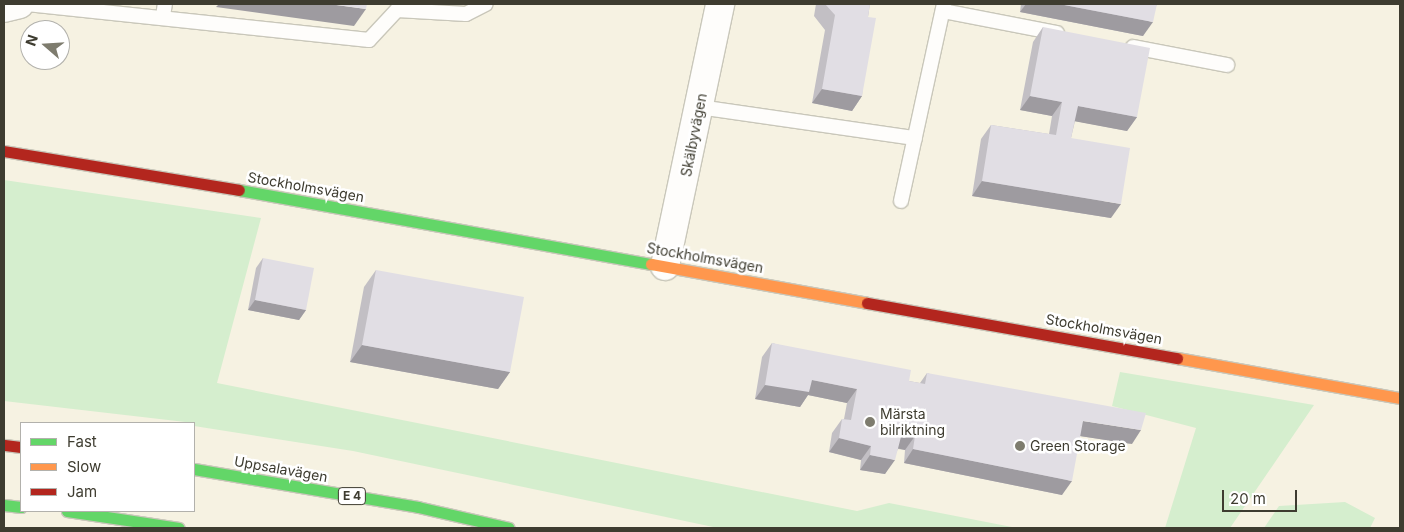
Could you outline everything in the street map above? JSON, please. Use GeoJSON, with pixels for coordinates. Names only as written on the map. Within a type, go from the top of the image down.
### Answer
{"type":"FeatureCollection","features":[{"type":"Feature","properties":{"kind":"main road","name":"Stockholmsvägen"},"geometry":{"type":"LineString","coordinates":[[4,152],[37,154],[1400,398]]}},
{"type":"Feature","properties":{"kind":"main road"},"geometry":{"type":"LineString","coordinates":[[4,445],[20,447]]}},
{"type":"Feature","properties":{"kind":"main road","name":"Uppsalavägen"},"geometry":{"type":"LineString","coordinates":[[195,469],[418,507],[509,528]]}},
{"type":"Feature","properties":{"kind":"main road"},"geometry":{"type":"LineString","coordinates":[[4,505],[20,506]]}},
{"type":"Feature","properties":{"kind":"main road"},"geometry":{"type":"LineString","coordinates":[[74,512],[178,528]]}},
{"type":"Feature","properties":{"kind":"street"},"geometry":{"type":"LineString","coordinates":[[4,8],[20,4]]}},
{"type":"Feature","properties":{"kind":"street","name":"Skälbyvägen"},"geometry":{"type":"LineString","coordinates":[[665,266],[720,4]]}},
{"type":"Feature","properties":{"kind":"lane"},"geometry":{"type":"LineString","coordinates":[[27,4],[164,10],[370,40],[397,7],[466,14],[486,4]]}},
{"type":"Feature","properties":{"kind":"lane"},"geometry":{"type":"LineString","coordinates":[[901,201],[944,8],[1070,35]]}},
{"type":"Feature","properties":{"kind":"lane"},"geometry":{"type":"LineString","coordinates":[[1119,45],[1227,65]]}},
{"type":"Feature","properties":{"kind":"lane"},"geometry":{"type":"LineString","coordinates":[[699,107],[915,138]]}},
{"type":"Feature","properties":{"kind":"green space"},"geometry":{"type":"Polygon","coordinates":[[[4,180],[261,218],[217,383],[857,511],[889,503],[1017,528],[718,528],[353,451],[195,426],[195,422],[4,401],[4,180]]]}},
{"type":"Feature","properties":{"kind":"green space"},"geometry":{"type":"Polygon","coordinates":[[[1120,372],[1314,405],[1230,528],[1165,528],[1196,428],[1112,406],[1120,372]]]}},
{"type":"Feature","properties":{"kind":"green space"},"geometry":{"type":"Polygon","coordinates":[[[1345,502],[1375,518],[1370,528],[1264,528],[1279,506],[1345,502]]]}},
{"type":"Feature","properties":{"kind":"building"},"geometry":{"type":"Polygon","coordinates":[[[329,4],[367,4],[366,9],[329,4]]]}},
{"type":"Feature","properties":{"kind":"building"},"geometry":{"type":"Polygon","coordinates":[[[825,4],[870,4],[868,17],[876,18],[862,96],[822,89],[835,15],[825,4]]]}},
{"type":"Feature","properties":{"kind":"building"},"geometry":{"type":"Polygon","coordinates":[[[1059,4],[1157,4],[1153,22],[1059,4]]]}},
{"type":"Feature","properties":{"kind":"building"},"geometry":{"type":"Polygon","coordinates":[[[1043,27],[1150,48],[1137,117],[1078,106],[1071,138],[1130,148],[1121,204],[982,181],[991,125],[1056,135],[1062,102],[1030,96],[1043,27]]]}},
{"type":"Feature","properties":{"kind":"building"},"geometry":{"type":"Polygon","coordinates":[[[263,258],[314,268],[306,310],[255,300],[263,258]]]}},
{"type":"Feature","properties":{"kind":"building"},"geometry":{"type":"Polygon","coordinates":[[[376,270],[524,297],[510,372],[362,345],[376,270]]]}},
{"type":"Feature","properties":{"kind":"building"},"geometry":{"type":"Polygon","coordinates":[[[772,343],[911,370],[909,381],[925,384],[927,373],[1146,413],[1141,430],[1083,421],[1072,481],[913,449],[915,436],[902,433],[895,460],[870,455],[871,446],[839,438],[842,419],[851,420],[857,389],[812,380],[809,392],[765,385],[772,343]]]}},
{"type":"Feature","properties":{"kind":"traffic: fast"},"geometry":{"type":"LineString","coordinates":[[239,190],[651,264]]}},
{"type":"Feature","properties":{"kind":"traffic: fast"},"geometry":{"type":"LineString","coordinates":[[195,469],[418,507],[509,528]]}},
{"type":"Feature","properties":{"kind":"traffic: fast"},"geometry":{"type":"LineString","coordinates":[[4,505],[20,507]]}},
{"type":"Feature","properties":{"kind":"traffic: fast"},"geometry":{"type":"LineString","coordinates":[[74,512],[179,528]]}},
{"type":"Feature","properties":{"kind":"traffic: slow"},"geometry":{"type":"LineString","coordinates":[[651,264],[867,303]]}},
{"type":"Feature","properties":{"kind":"traffic: slow"},"geometry":{"type":"LineString","coordinates":[[1177,358],[1400,398]]}},
{"type":"Feature","properties":{"kind":"traffic: jam"},"geometry":{"type":"LineString","coordinates":[[4,151],[239,190]]}},
{"type":"Feature","properties":{"kind":"traffic: jam"},"geometry":{"type":"LineString","coordinates":[[867,303],[1177,358]]}},
{"type":"Feature","properties":{"kind":"traffic: jam"},"geometry":{"type":"LineString","coordinates":[[4,445],[20,447]]}},
{"type":"Feature","properties":{"kind":"place","name":"Märsta bilriktning"},"geometry":{"type":"Point","coordinates":[870,422]}},
{"type":"Feature","properties":{"kind":"place","name":"Green Storage"},"geometry":{"type":"Point","coordinates":[1020,446]}}]}
